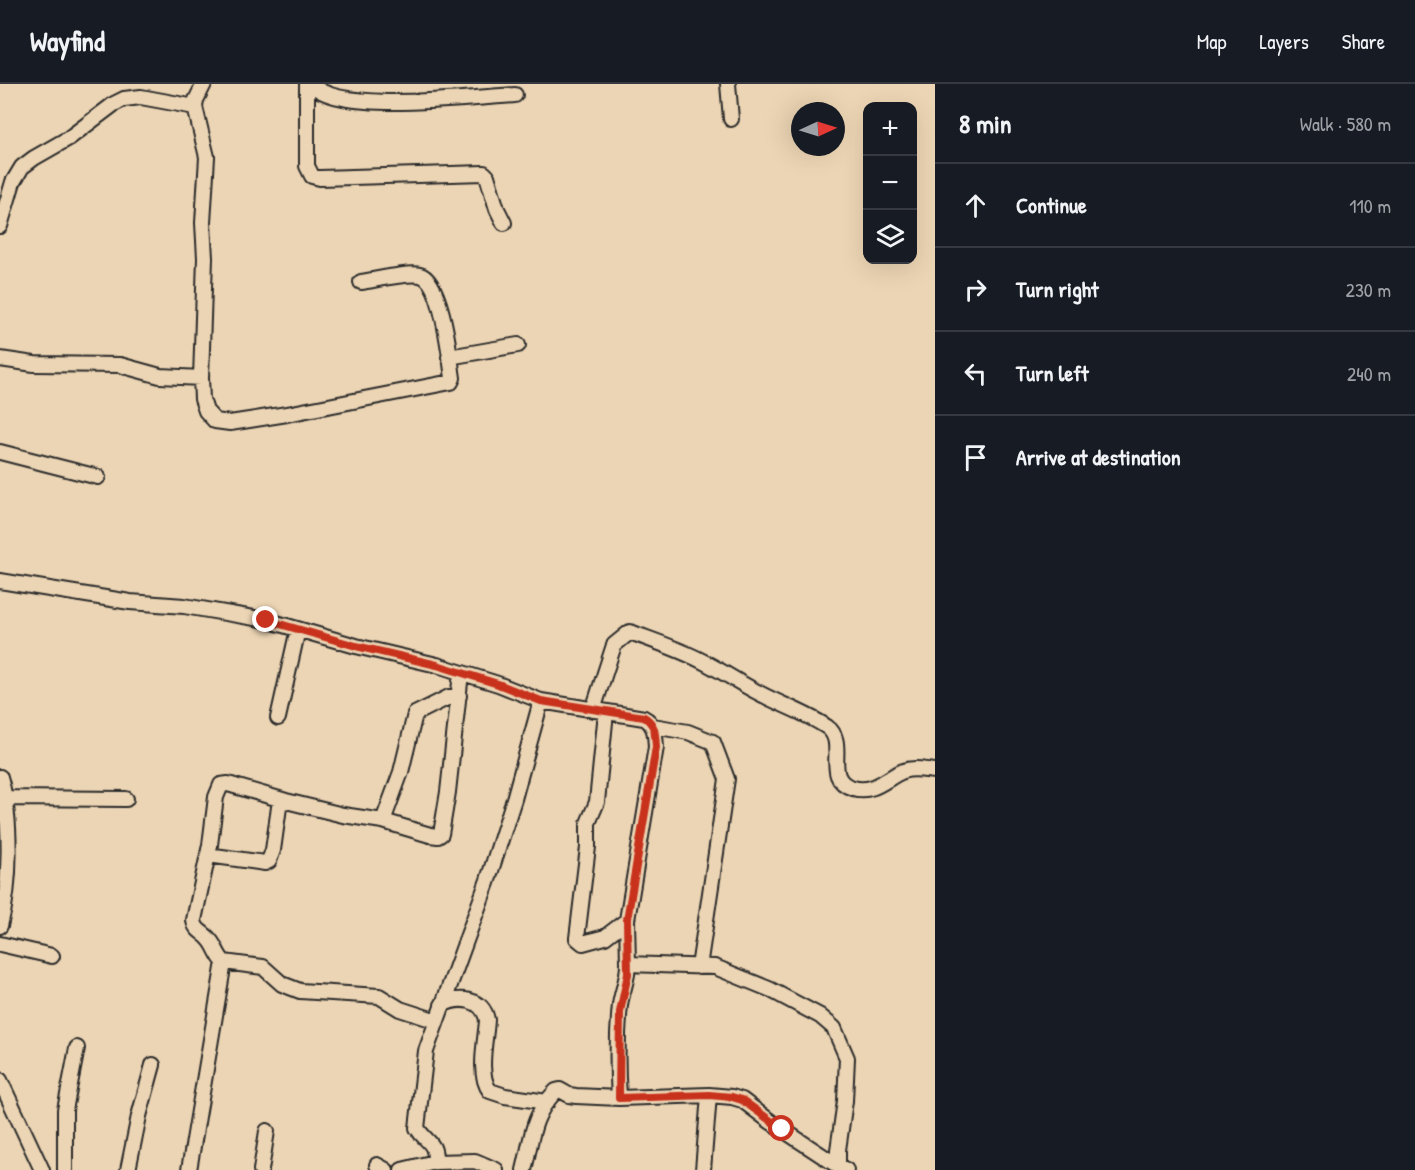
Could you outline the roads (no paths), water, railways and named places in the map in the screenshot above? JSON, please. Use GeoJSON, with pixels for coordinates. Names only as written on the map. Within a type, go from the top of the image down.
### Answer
{"type":"FeatureCollection","features":[{"type":"Feature","properties":{"kind":"street"},"geometry":{"type":"LineString","coordinates":[[204,84],[195,107],[207,157],[203,223],[205,280],[201,378],[202,399],[206,411],[215,421],[230,423],[450,384],[453,378],[437,296],[429,280],[415,274],[361,282]]}},
{"type":"Feature","properties":{"kind":"street"},"geometry":{"type":"LineString","coordinates":[[307,84],[308,166],[312,176],[320,178],[484,174],[487,176],[504,223]]}},
{"type":"Feature","properties":{"kind":"street"},"geometry":{"type":"LineString","coordinates":[[312,84],[326,94],[365,102],[516,95]]}},
{"type":"Feature","properties":{"kind":"street"},"geometry":{"type":"LineString","coordinates":[[728,84],[731,119]]}},
{"type":"Feature","properties":{"kind":"street"},"geometry":{"type":"LineString","coordinates":[[0,226],[13,182],[22,167],[69,138],[114,104],[124,99],[141,97],[195,107]]}},
{"type":"Feature","properties":{"kind":"street"},"geometry":{"type":"LineString","coordinates":[[449,357],[518,345]]}},
{"type":"Feature","properties":{"kind":"street"},"geometry":{"type":"LineString","coordinates":[[0,359],[34,364],[120,366],[160,376],[201,378]]}},
{"type":"Feature","properties":{"kind":"street"},"geometry":{"type":"LineString","coordinates":[[0,453],[98,477]]}},
{"type":"Feature","properties":{"kind":"street"},"geometry":{"type":"LineString","coordinates":[[0,581],[130,602],[184,606],[266,620],[461,673],[498,684],[541,701],[644,717],[653,726],[688,732],[713,742],[727,779],[699,967]]}},
{"type":"Feature","properties":{"kind":"street"},"geometry":{"type":"LineString","coordinates":[[278,718],[298,630]]}},
{"type":"Feature","properties":{"kind":"street"},"geometry":{"type":"LineString","coordinates":[[627,920],[605,937],[583,943],[577,939],[588,847],[588,823],[597,802],[600,711],[614,645],[630,632],[702,660],[752,690],[826,727],[836,741],[836,771],[840,781],[854,789],[881,786],[896,775],[911,769],[935,771]]}},
{"type":"Feature","properties":{"kind":"street"},"geometry":{"type":"LineString","coordinates":[[437,1021],[400,1009],[379,996],[300,991],[282,984],[263,967],[224,962],[211,940],[194,924],[208,855],[216,797],[221,785],[228,784],[280,800],[383,821],[434,836],[441,834],[461,673]]}},
{"type":"Feature","properties":{"kind":"street"},"geometry":{"type":"LineString","coordinates":[[383,821],[401,772],[415,714],[448,697],[459,696]]}},
{"type":"Feature","properties":{"kind":"street"},"geometry":{"type":"LineString","coordinates":[[431,1165],[435,1150],[417,1128],[426,1051],[491,870],[514,799],[541,701]]}},
{"type":"Feature","properties":{"kind":"street"},"geometry":{"type":"LineString","coordinates":[[619,1098],[620,1012],[627,981],[628,964],[627,920],[656,747],[653,726]]}},
{"type":"Feature","properties":{"kind":"street"},"geometry":{"type":"LineString","coordinates":[[0,777],[5,798],[7,893],[0,926]]}},
{"type":"Feature","properties":{"kind":"street"},"geometry":{"type":"LineString","coordinates":[[5,798],[126,799]]}},
{"type":"Feature","properties":{"kind":"street"},"geometry":{"type":"LineString","coordinates":[[208,855],[265,863],[269,861],[273,850],[280,800]]}},
{"type":"Feature","properties":{"kind":"street"},"geometry":{"type":"LineString","coordinates":[[0,945],[52,956]]}},
{"type":"Feature","properties":{"kind":"street"},"geometry":{"type":"LineString","coordinates":[[189,1170],[224,962]]}},
{"type":"Feature","properties":{"kind":"street"},"geometry":{"type":"LineString","coordinates":[[628,964],[716,967],[751,981],[820,1016],[834,1028],[847,1058],[845,1101],[838,1150],[842,1168]]}},
{"type":"Feature","properties":{"kind":"street"},"geometry":{"type":"LineString","coordinates":[[442,1005],[449,1001],[466,1000],[479,1004],[486,1013],[483,1072],[485,1083],[490,1091],[505,1096],[547,1102]]}},
{"type":"Feature","properties":{"kind":"street"},"geometry":{"type":"LineString","coordinates":[[65,1170],[65,1110],[77,1048]]}},
{"type":"Feature","properties":{"kind":"street"},"geometry":{"type":"LineString","coordinates":[[128,1170],[138,1116],[153,1065]]}},
{"type":"Feature","properties":{"kind":"street"},"geometry":{"type":"LineString","coordinates":[[0,1080],[42,1170]]}},
{"type":"Feature","properties":{"kind":"street"},"geometry":{"type":"LineString","coordinates":[[524,1170],[530,1135],[538,1116],[554,1092],[560,1090],[570,1095],[619,1098],[709,1095],[732,1097],[742,1100],[771,1122],[842,1168]]}},
{"type":"Feature","properties":{"kind":"street"},"geometry":{"type":"LineString","coordinates":[[703,1170],[709,1095]]}},
{"type":"Feature","properties":{"kind":"street"},"geometry":{"type":"LineString","coordinates":[[261,1170],[267,1131]]}},
{"type":"Feature","properties":{"kind":"street"},"geometry":{"type":"LineString","coordinates":[[402,1170],[475,1161],[496,1170]]}}]}
